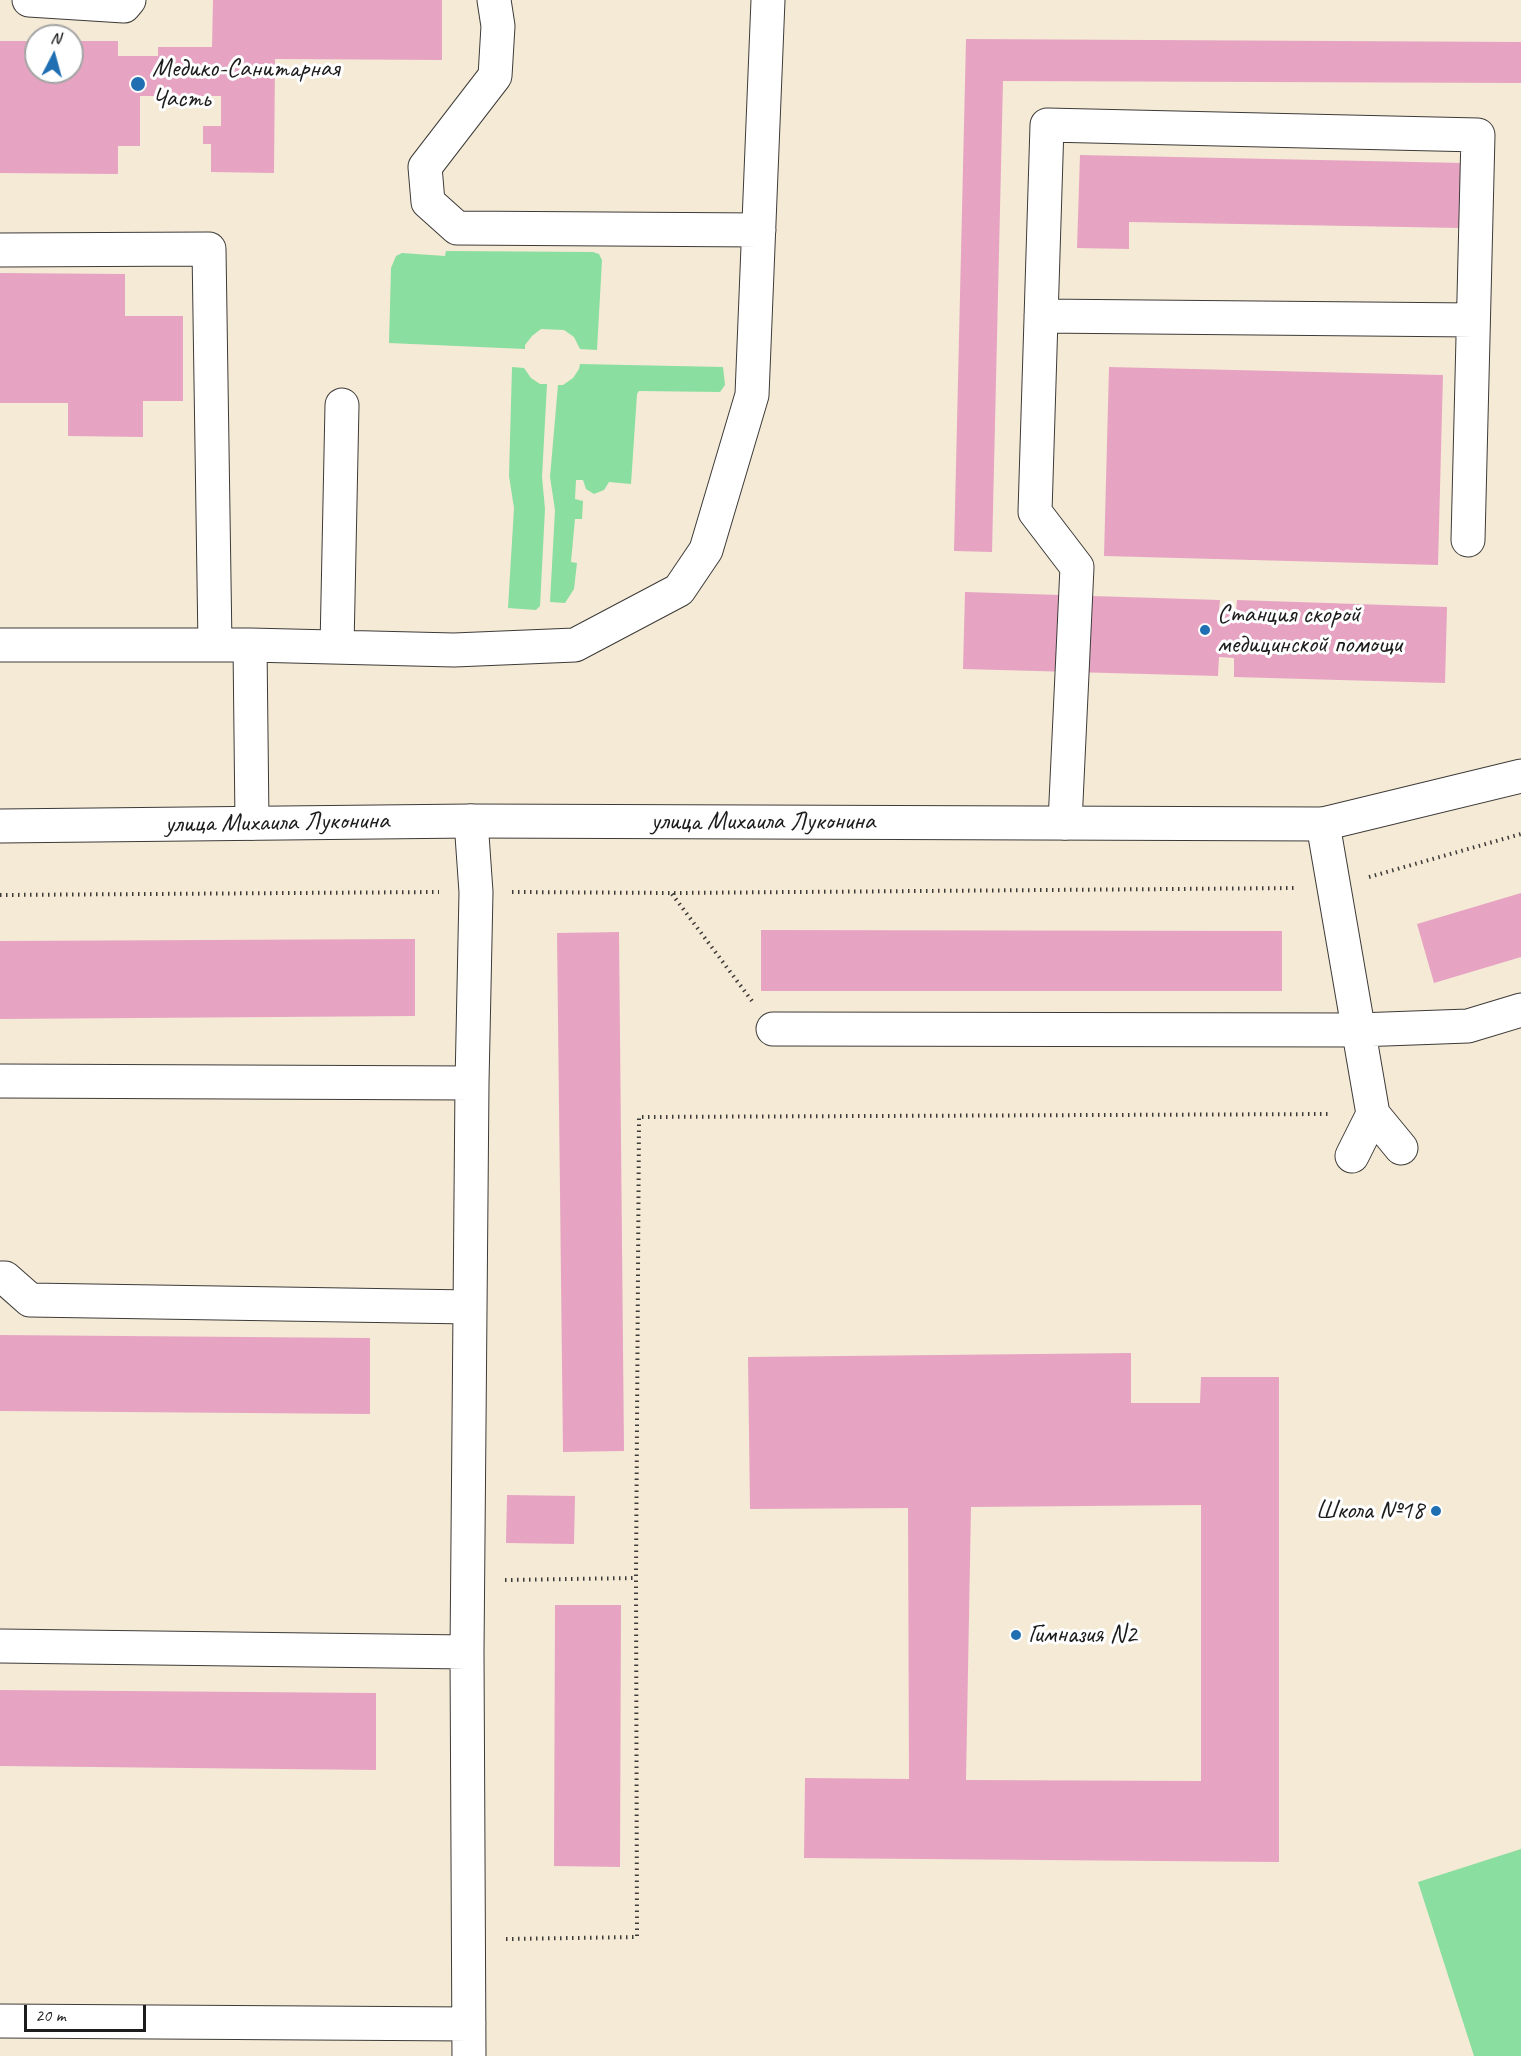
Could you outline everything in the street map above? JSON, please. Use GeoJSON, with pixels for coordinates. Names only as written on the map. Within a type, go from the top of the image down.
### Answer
{"type":"FeatureCollection","features":[{"type":"Feature","properties":{"kind":"main road"},"geometry":{"type":"LineString","coordinates":[[29,0],[124,6],[129,0]]}},
{"type":"Feature","properties":{"kind":"main road"},"geometry":{"type":"LineString","coordinates":[[494,0],[498,26],[495,76],[425,167],[428,202],[442,215],[457,228],[759,230]]}},
{"type":"Feature","properties":{"kind":"main road"},"geometry":{"type":"LineString","coordinates":[[0,645],[250,645],[454,650],[575,645],[679,590],[706,550],[752,395],[768,0]]}},
{"type":"Feature","properties":{"kind":"main road"},"geometry":{"type":"LineString","coordinates":[[1065,823],[1077,567],[1035,512],[1047,125],[1478,135],[1468,540]]}},
{"type":"Feature","properties":{"kind":"main road"},"geometry":{"type":"LineString","coordinates":[[0,250],[209,249],[215,645]]}},
{"type":"Feature","properties":{"kind":"main road"},"geometry":{"type":"LineString","coordinates":[[1041,316],[1473,320]]}},
{"type":"Feature","properties":{"kind":"main road"},"geometry":{"type":"LineString","coordinates":[[337,647],[342,405]]}},
{"type":"Feature","properties":{"kind":"main road"},"geometry":{"type":"LineString","coordinates":[[250,645],[252,823]]}},
{"type":"Feature","properties":{"kind":"main road","name":"улица Михаила Луконина"},"geometry":{"type":"LineString","coordinates":[[0,826],[471,821],[1323,824],[1521,776]]}},
{"type":"Feature","properties":{"kind":"main road"},"geometry":{"type":"LineString","coordinates":[[469,2056],[467,1652],[476,892],[471,821]]}},
{"type":"Feature","properties":{"kind":"main road"},"geometry":{"type":"LineString","coordinates":[[1323,824],[1373,1114],[1401,1148]]}},
{"type":"Feature","properties":{"kind":"main road"},"geometry":{"type":"LineString","coordinates":[[773,1029],[1358,1030],[1468,1026],[1521,1010]]}},
{"type":"Feature","properties":{"kind":"main road"},"geometry":{"type":"LineString","coordinates":[[0,1081],[472,1083]]}},
{"type":"Feature","properties":{"kind":"main road"},"geometry":{"type":"LineString","coordinates":[[1352,1156],[1373,1114]]}},
{"type":"Feature","properties":{"kind":"main road"},"geometry":{"type":"LineString","coordinates":[[0,1278],[5,1278],[30,1300],[470,1307]]}},
{"type":"Feature","properties":{"kind":"main road"},"geometry":{"type":"LineString","coordinates":[[0,1646],[467,1652]]}},
{"type":"Feature","properties":{"kind":"main road"},"geometry":{"type":"LineString","coordinates":[[0,2021],[469,2024]]}},
{"type":"Feature","properties":{"kind":"path"},"geometry":{"type":"LineString","coordinates":[[0,896],[1334,888],[1521,834]]}},
{"type":"Feature","properties":{"kind":"path"},"geometry":{"type":"LineString","coordinates":[[672,893],[773,1029]]}},
{"type":"Feature","properties":{"kind":"path"},"geometry":{"type":"LineString","coordinates":[[469,1940],[637,1937],[636,1578],[639,1117],[1373,1114]]}},
{"type":"Feature","properties":{"kind":"path"},"geometry":{"type":"LineString","coordinates":[[468,1580],[636,1578]]}},
{"type":"Feature","properties":{"kind":"green space"},"geometry":{"type":"Polygon","coordinates":[[[446,251],[593,252],[599,254],[602,260],[597,350],[580,349],[574,337],[564,330],[541,329],[532,336],[525,345],[525,349],[389,343],[391,268],[396,256],[402,253],[445,256],[446,251]]]}},
{"type":"Feature","properties":{"kind":"green space"},"geometry":{"type":"Polygon","coordinates":[[[580,364],[723,367],[725,385],[720,392],[639,391],[631,484],[609,482],[604,490],[594,494],[586,489],[583,480],[576,480],[575,499],[583,501],[582,519],[575,519],[571,562],[577,563],[574,589],[565,603],[550,602],[555,510],[550,477],[558,385],[563,385],[573,378],[580,364]]]}},
{"type":"Feature","properties":{"kind":"green space"},"geometry":{"type":"Polygon","coordinates":[[[512,367],[524,368],[531,378],[540,384],[547,384],[542,477],[545,509],[540,606],[536,610],[508,608],[514,508],[509,476],[512,367]]]}},
{"type":"Feature","properties":{"kind":"green space"},"geometry":{"type":"Polygon","coordinates":[[[1521,1849],[1521,2056],[1474,2056],[1418,1882],[1521,1849]]]}},
{"type":"Feature","properties":{"kind":"building","name":"Медико-Санитарная Часть"},"geometry":{"type":"Polygon","coordinates":[[[213,0],[442,0],[442,60],[275,59],[274,173],[211,172],[211,144],[203,144],[203,126],[221,126],[221,96],[140,96],[140,146],[118,146],[118,174],[0,173],[0,41],[24,41],[24,84],[84,84],[84,41],[118,41],[118,56],[158,56],[158,47],[212,47],[213,0]]]}},
{"type":"Feature","properties":{"kind":"building"},"geometry":{"type":"Polygon","coordinates":[[[966,39],[1521,42],[1521,83],[1003,81],[992,552],[954,551],[966,39]]]}},
{"type":"Feature","properties":{"kind":"building"},"geometry":{"type":"Polygon","coordinates":[[[1080,155],[1463,163],[1461,228],[1129,222],[1129,249],[1077,248],[1080,155]]]}},
{"type":"Feature","properties":{"kind":"building"},"geometry":{"type":"Polygon","coordinates":[[[0,273],[125,274],[125,316],[183,316],[183,401],[143,401],[143,437],[68,436],[68,403],[0,403],[0,273]]]}},
{"type":"Feature","properties":{"kind":"building"},"geometry":{"type":"Polygon","coordinates":[[[1109,367],[1443,375],[1438,565],[1104,556],[1109,367]]]}},
{"type":"Feature","properties":{"kind":"building","name":"Станция скорой медицинской помощи"},"geometry":{"type":"Polygon","coordinates":[[[965,592],[1220,600],[1219,611],[1236,612],[1237,600],[1447,607],[1445,683],[1234,677],[1234,658],[1219,657],[1218,676],[963,669],[965,592]]]}},
{"type":"Feature","properties":{"kind":"building"},"geometry":{"type":"Polygon","coordinates":[[[1521,893],[1521,957],[1434,983],[1417,924],[1521,893]]]}},
{"type":"Feature","properties":{"kind":"building"},"geometry":{"type":"Polygon","coordinates":[[[761,930],[1282,931],[1282,991],[761,991],[761,930]]]}},
{"type":"Feature","properties":{"kind":"building"},"geometry":{"type":"Polygon","coordinates":[[[619,932],[624,1451],[563,1452],[557,933],[619,932]]]}},
{"type":"Feature","properties":{"kind":"building"},"geometry":{"type":"Polygon","coordinates":[[[415,939],[415,1016],[0,1019],[0,941],[415,939]]]}},
{"type":"Feature","properties":{"kind":"building"},"geometry":{"type":"Polygon","coordinates":[[[0,1335],[370,1338],[370,1414],[0,1411],[0,1335]]]}},
{"type":"Feature","properties":{"kind":"building"},"geometry":{"type":"Polygon","coordinates":[[[1131,1353],[1131,1403],[1200,1403],[1201,1377],[1279,1377],[1279,1862],[804,1858],[805,1778],[909,1779],[908,1508],[750,1509],[748,1357],[1131,1353]],[[1201,1505],[971,1507],[966,1780],[1201,1781],[1201,1505]]]}},
{"type":"Feature","properties":{"kind":"building"},"geometry":{"type":"Polygon","coordinates":[[[507,1495],[575,1496],[574,1544],[506,1543],[507,1495]]]}},
{"type":"Feature","properties":{"kind":"building"},"geometry":{"type":"Polygon","coordinates":[[[555,1605],[621,1605],[620,1867],[554,1866],[555,1605]]]}},
{"type":"Feature","properties":{"kind":"building"},"geometry":{"type":"Polygon","coordinates":[[[0,1690],[376,1693],[376,1770],[0,1766],[0,1690]]]}},
{"type":"Feature","properties":{"kind":"place","name":"Медико-Санитарная Часть"},"geometry":{"type":"Point","coordinates":[138,84]}},
{"type":"Feature","properties":{"kind":"place","name":"Станция скорой медицинской помощи"},"geometry":{"type":"Point","coordinates":[1205,630]}},
{"type":"Feature","properties":{"kind":"place","name":"Школа №18"},"geometry":{"type":"Point","coordinates":[1436,1511]}},
{"type":"Feature","properties":{"kind":"place","name":"Гимназия N2"},"geometry":{"type":"Point","coordinates":[1016,1635]}}]}
